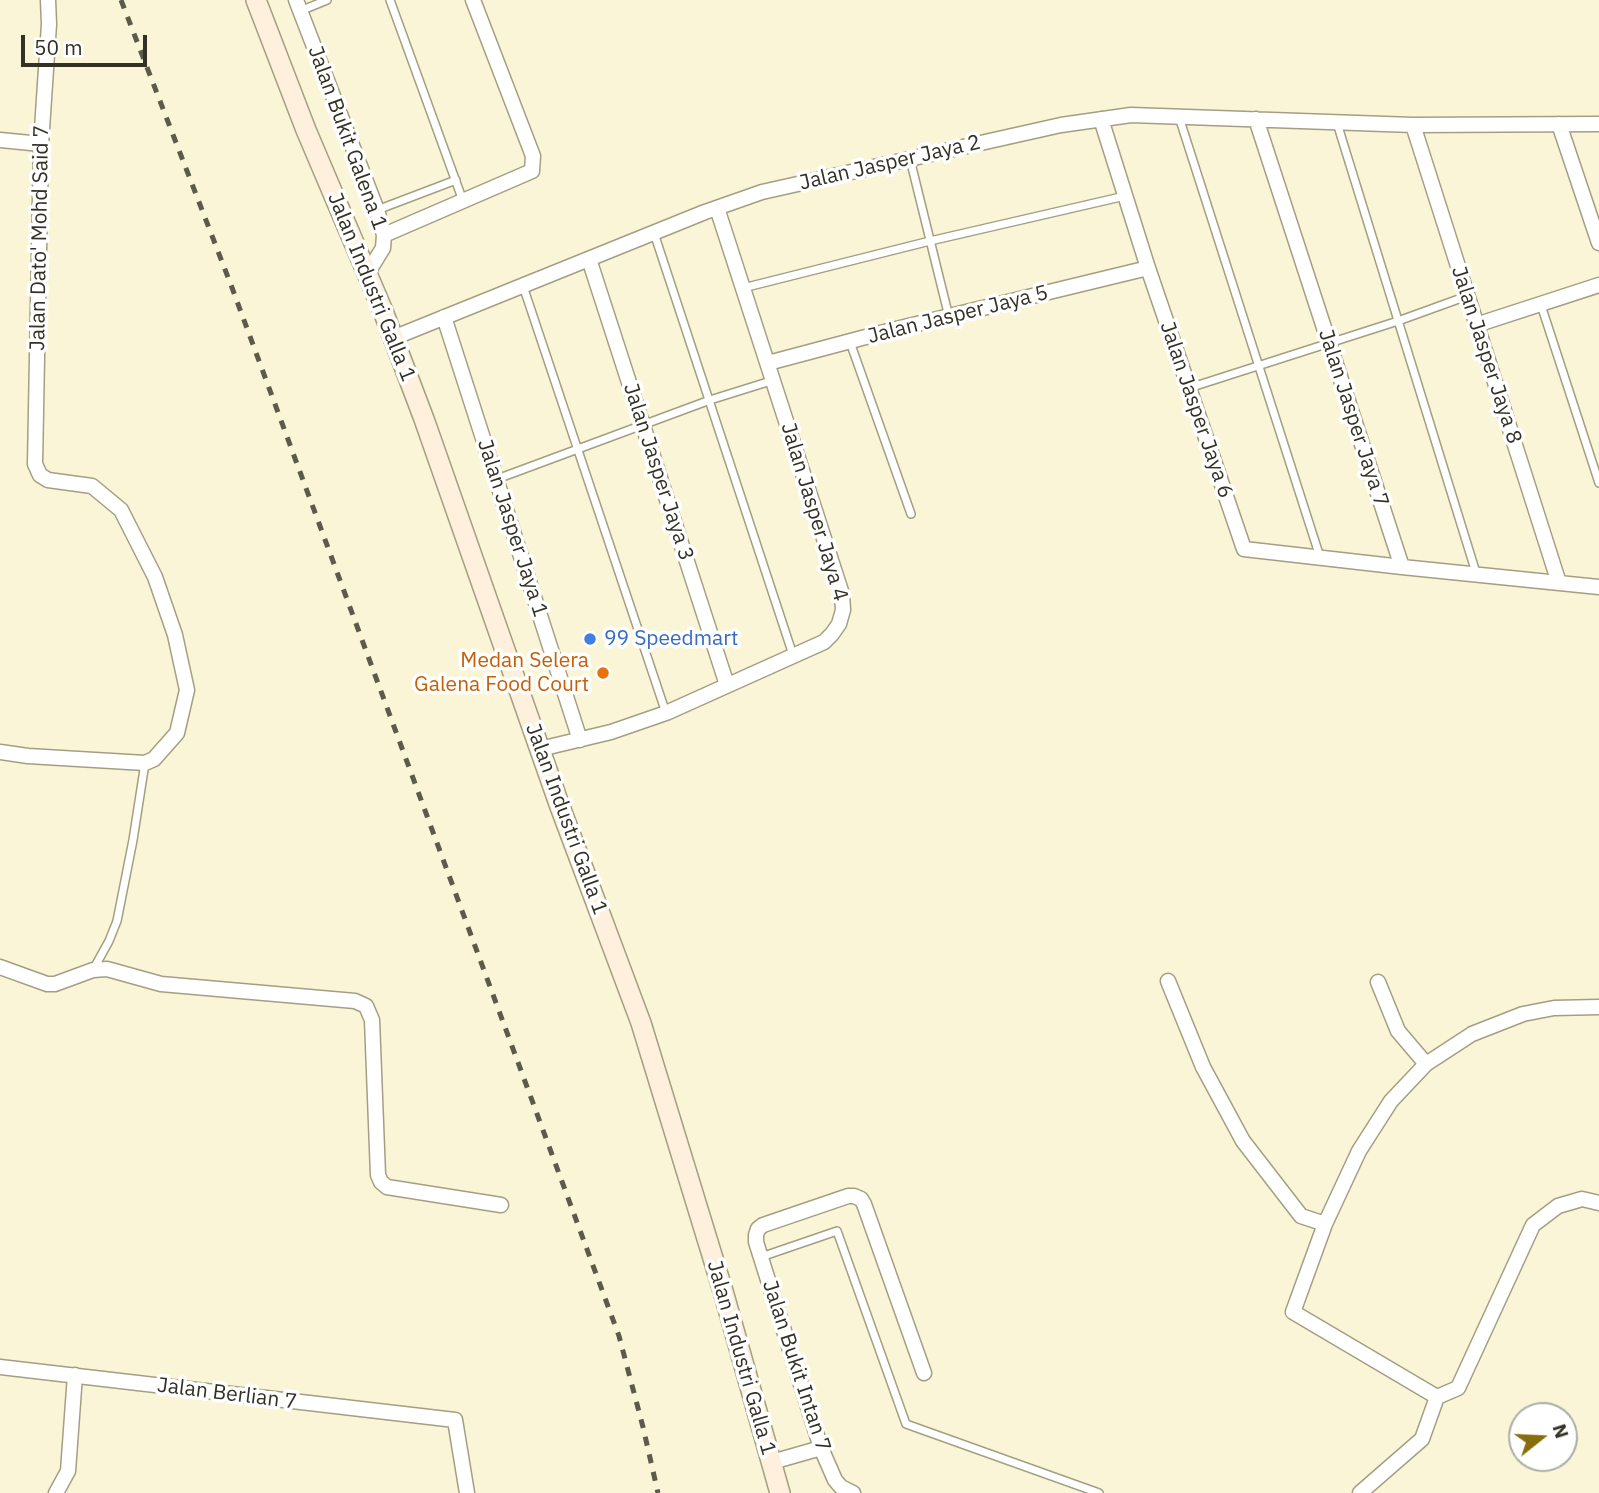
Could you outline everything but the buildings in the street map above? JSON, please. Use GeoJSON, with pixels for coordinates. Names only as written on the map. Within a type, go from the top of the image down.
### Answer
{"type":"FeatureCollection","features":[{"type":"Feature","properties":{"kind":"main road","name":"Jalan Industri Galla 1"},"geometry":{"type":"LineString","coordinates":[[256,0],[424,419],[559,804],[641,1023],[723,1292],[780,1493]]}},
{"type":"Feature","properties":{"kind":"street","name":"Jalan Dato' Mohd Said 7"},"geometry":{"type":"LineString","coordinates":[[48,0],[49,24],[41,144],[36,464],[40,475],[48,480],[92,486],[121,510],[155,577],[176,635],[187,690],[177,733],[154,759],[145,763]]}},
{"type":"Feature","properties":{"kind":"street"},"geometry":{"type":"LineString","coordinates":[[384,235],[532,171],[533,156],[473,0]]}},
{"type":"Feature","properties":{"kind":"street","name":"Jalan Bukit Galena 1"},"geometry":{"type":"LineString","coordinates":[[298,5],[377,210],[384,235],[383,248],[367,274]]}},
{"type":"Feature","properties":{"kind":"street","name":"Jalan Jasper Jaya 2"},"geometry":{"type":"LineString","coordinates":[[393,338],[762,192],[1061,125],[1131,115],[1413,125],[1599,124]]}},
{"type":"Feature","properties":{"kind":"street","name":"Jalan Jasper Jaya 6"},"geometry":{"type":"LineString","coordinates":[[1101,119],[1148,268],[1244,549],[1402,567]]}},
{"type":"Feature","properties":{"kind":"street","name":"Jalan Jasper Jaya 7"},"geometry":{"type":"LineString","coordinates":[[1256,119],[1402,567]]}},
{"type":"Feature","properties":{"kind":"street"},"geometry":{"type":"LineString","coordinates":[[1559,124],[1599,243]]}},
{"type":"Feature","properties":{"kind":"street","name":"Jalan Jasper Jaya 8"},"geometry":{"type":"LineString","coordinates":[[1413,125],[1559,583]]}},
{"type":"Feature","properties":{"kind":"street"},"geometry":{"type":"LineString","coordinates":[[0,140],[41,144]]}},
{"type":"Feature","properties":{"kind":"street","name":"Jalan Jasper Jaya 4"},"geometry":{"type":"LineString","coordinates":[[540,749],[611,732],[666,713],[824,642],[839,624],[843,611],[842,594],[718,208]]}},
{"type":"Feature","properties":{"kind":"street","name":"Jalan Jasper Jaya 3"},"geometry":{"type":"LineString","coordinates":[[589,259],[727,685]]}},
{"type":"Feature","properties":{"kind":"street","name":"Jalan Jasper Jaya 5"},"geometry":{"type":"LineString","coordinates":[[768,363],[1148,268]]}},
{"type":"Feature","properties":{"kind":"street"},"geometry":{"type":"LineString","coordinates":[[1476,326],[1599,285]]}},
{"type":"Feature","properties":{"kind":"street","name":"Jalan Jasper Jaya 1"},"geometry":{"type":"LineString","coordinates":[[444,317],[580,740]]}},
{"type":"Feature","properties":{"kind":"street"},"geometry":{"type":"LineString","coordinates":[[1402,567],[1599,587]]}},
{"type":"Feature","properties":{"kind":"street"},"geometry":{"type":"LineString","coordinates":[[0,752],[145,763]]}},
{"type":"Feature","properties":{"kind":"street"},"geometry":{"type":"LineString","coordinates":[[0,967],[47,985],[93,970],[107,969],[161,984],[355,1001],[366,1006],[372,1020],[378,1175],[381,1182],[387,1187],[501,1205]]}},
{"type":"Feature","properties":{"kind":"street"},"geometry":{"type":"LineString","coordinates":[[1168,981],[1203,1067],[1243,1141],[1301,1216],[1325,1224]]}},
{"type":"Feature","properties":{"kind":"street"},"geometry":{"type":"LineString","coordinates":[[1378,982],[1398,1031],[1426,1064]]}},
{"type":"Feature","properties":{"kind":"street"},"geometry":{"type":"LineString","coordinates":[[1437,1397],[1293,1312],[1325,1224],[1359,1151],[1391,1101],[1426,1064],[1472,1034],[1523,1014],[1554,1008],[1599,1007]]}},
{"type":"Feature","properties":{"kind":"street","name":"Jalan Bukit Intan 7"},"geometry":{"type":"LineString","coordinates":[[853,1493],[841,1487],[835,1480],[821,1448],[756,1242],[758,1230],[763,1225],[848,1196],[861,1199],[924,1373]]}},
{"type":"Feature","properties":{"kind":"street"},"geometry":{"type":"LineString","coordinates":[[1360,1493],[1422,1439],[1437,1397],[1458,1388],[1533,1225],[1558,1206],[1582,1199],[1599,1202]]}},
{"type":"Feature","properties":{"kind":"street","name":"Jalan Berlian 7"},"geometry":{"type":"LineString","coordinates":[[0,1367],[455,1420],[467,1493]]}},
{"type":"Feature","properties":{"kind":"street"},"geometry":{"type":"LineString","coordinates":[[56,1493],[68,1471],[75,1376]]}},
{"type":"Feature","properties":{"kind":"street"},"geometry":{"type":"LineString","coordinates":[[772,1462],[821,1448]]}},
{"type":"Feature","properties":{"kind":"lane"},"geometry":{"type":"LineString","coordinates":[[298,5],[327,0]]}},
{"type":"Feature","properties":{"kind":"lane"},"geometry":{"type":"LineString","coordinates":[[390,0],[463,201]]}},
{"type":"Feature","properties":{"kind":"lane"},"geometry":{"type":"LineString","coordinates":[[1179,117],[1320,557]]}},
{"type":"Feature","properties":{"kind":"lane"},"geometry":{"type":"LineString","coordinates":[[1336,122],[1477,576]]}},
{"type":"Feature","properties":{"kind":"lane"},"geometry":{"type":"LineString","coordinates":[[910,159],[949,317]]}},
{"type":"Feature","properties":{"kind":"lane"},"geometry":{"type":"LineString","coordinates":[[377,210],[456,180]]}},
{"type":"Feature","properties":{"kind":"lane"},"geometry":{"type":"LineString","coordinates":[[743,288],[1125,196]]}},
{"type":"Feature","properties":{"kind":"lane"},"geometry":{"type":"LineString","coordinates":[[654,233],[793,655]]}},
{"type":"Feature","properties":{"kind":"lane"},"geometry":{"type":"LineString","coordinates":[[523,286],[666,713]]}},
{"type":"Feature","properties":{"kind":"lane"},"geometry":{"type":"LineString","coordinates":[[1189,388],[1467,296]]}},
{"type":"Feature","properties":{"kind":"lane"},"geometry":{"type":"LineString","coordinates":[[1540,304],[1599,483]]}},
{"type":"Feature","properties":{"kind":"lane"},"geometry":{"type":"LineString","coordinates":[[850,342],[911,514]]}},
{"type":"Feature","properties":{"kind":"lane"},"geometry":{"type":"LineString","coordinates":[[496,480],[710,400],[774,380]]}},
{"type":"Feature","properties":{"kind":"lane"},"geometry":{"type":"LineString","coordinates":[[93,970],[117,921],[134,840],[145,763]]}},
{"type":"Feature","properties":{"kind":"lane"},"geometry":{"type":"LineString","coordinates":[[761,1257],[837,1231],[905,1424],[1099,1493]]}},
{"type":"Feature","properties":{"kind":"railway"},"geometry":{"type":"LineString","coordinates":[[121,0],[231,285],[619,1336],[658,1493]]}},
{"type":"Feature","properties":{"kind":"place","name":"99 Speedmart"},"geometry":{"type":"Point","coordinates":[590,639]}},
{"type":"Feature","properties":{"kind":"place","name":"Medan Selera Galena Food Court"},"geometry":{"type":"Point","coordinates":[603,673]}}]}
